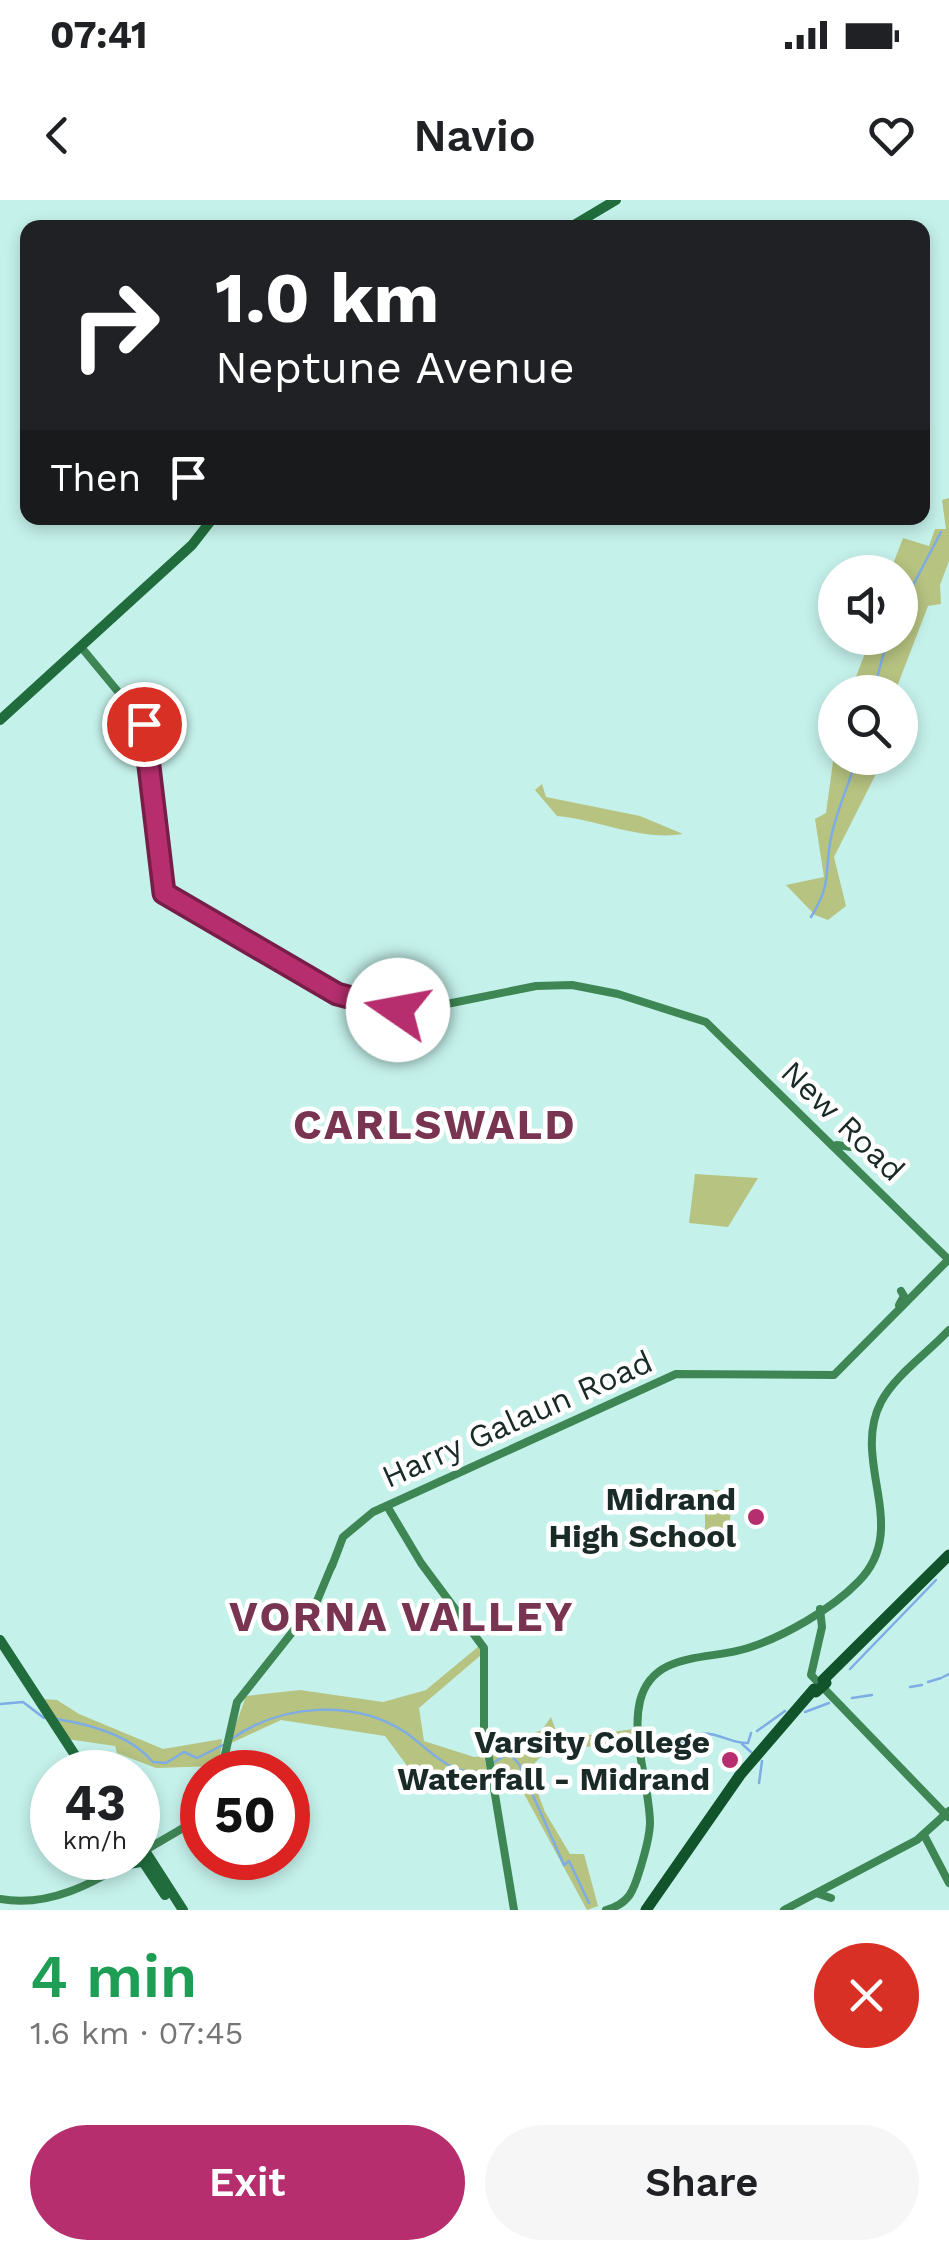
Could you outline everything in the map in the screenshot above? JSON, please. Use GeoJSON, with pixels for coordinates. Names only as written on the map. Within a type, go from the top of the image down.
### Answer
{"type":"FeatureCollection","features":[{"type":"Feature","properties":{"kind":"highway"},"geometry":{"type":"LineString","coordinates":[[648,1910],[734,1783],[820,1686],[949,1558]]}},
{"type":"Feature","properties":{"kind":"main road"},"geometry":{"type":"LineString","coordinates":[[585,220],[617,200]]}},
{"type":"Feature","properties":{"kind":"main road"},"geometry":{"type":"LineString","coordinates":[[0,720],[192,545],[208,525]]}},
{"type":"Feature","properties":{"kind":"main road"},"geometry":{"type":"LineString","coordinates":[[79,650],[98,662],[144,724],[164,893],[332,991],[386,1007],[443,1006],[528,988],[576,985],[654,1004],[702,1021]]}},
{"type":"Feature","properties":{"kind":"main road"},"geometry":{"type":"LineString","coordinates":[[79,650],[132,708]]}},
{"type":"Feature","properties":{"kind":"main road"},"geometry":{"type":"LineString","coordinates":[[594,988],[602,987],[608,979],[618,994]]}},
{"type":"Feature","properties":{"kind":"main road"},"geometry":{"type":"LineString","coordinates":[[576,985],[629,997]]}},
{"type":"Feature","properties":{"kind":"main road","name":"New Road"},"geometry":{"type":"LineString","coordinates":[[702,1021],[739,1049],[837,1144],[947,1259]]}},
{"type":"Feature","properties":{"kind":"main road","name":"New Road"},"geometry":{"type":"LineString","coordinates":[[702,1021],[849,1156],[867,1180],[897,1203]]}},
{"type":"Feature","properties":{"kind":"main road"},"geometry":{"type":"LineString","coordinates":[[739,1049],[755,1070]]}},
{"type":"Feature","properties":{"kind":"main road"},"geometry":{"type":"LineString","coordinates":[[826,1134],[867,1180]]}},
{"type":"Feature","properties":{"kind":"main road"},"geometry":{"type":"LineString","coordinates":[[938,1247],[947,1259]]}},
{"type":"Feature","properties":{"kind":"main road","name":"Harry Galaun Road"},"geometry":{"type":"LineString","coordinates":[[877,1332],[899,1304],[947,1259]]}},
{"type":"Feature","properties":{"kind":"main road","name":"Harry Galaun Road"},"geometry":{"type":"LineString","coordinates":[[226,1750],[238,1700],[315,1604],[348,1534],[387,1506],[676,1374],[828,1378],[947,1259]]}},
{"type":"Feature","properties":{"kind":"main road"},"geometry":{"type":"LineString","coordinates":[[899,1304],[904,1298],[902,1290],[914,1289]]}},
{"type":"Feature","properties":{"kind":"main road"},"geometry":{"type":"LineString","coordinates":[[883,1508],[871,1471],[877,1421],[885,1401],[898,1385],[949,1333]]}},
{"type":"Feature","properties":{"kind":"main road"},"geometry":{"type":"LineString","coordinates":[[873,1572],[888,1488]]}},
{"type":"Feature","properties":{"kind":"main road"},"geometry":{"type":"LineString","coordinates":[[387,1506],[420,1563],[482,1644],[486,1662],[484,1728],[514,1910]]}},
{"type":"Feature","properties":{"kind":"main road"},"geometry":{"type":"LineString","coordinates":[[606,1910],[622,1905],[633,1893],[650,1844],[639,1727],[643,1702],[655,1678],[678,1664],[746,1650],[818,1614],[860,1580],[876,1556]]}},
{"type":"Feature","properties":{"kind":"main road"},"geometry":{"type":"LineString","coordinates":[[814,1650],[822,1628],[818,1614]]}},
{"type":"Feature","properties":{"kind":"main road"},"geometry":{"type":"LineString","coordinates":[[787,1910],[926,1836],[946,1815],[814,1680],[810,1668],[818,1614]]}},
{"type":"Feature","properties":{"kind":"main road"},"geometry":{"type":"LineString","coordinates":[[0,1630],[13,1658]]}},
{"type":"Feature","properties":{"kind":"main road"},"geometry":{"type":"LineString","coordinates":[[0,1640],[72,1750]]}},
{"type":"Feature","properties":{"kind":"main road"},"geometry":{"type":"LineString","coordinates":[[594,1910],[628,1894],[650,1817]]}},
{"type":"Feature","properties":{"kind":"main road"},"geometry":{"type":"LineString","coordinates":[[926,1836],[949,1875]]}},
{"type":"Feature","properties":{"kind":"main road"},"geometry":{"type":"LineString","coordinates":[[787,1910],[828,1881],[926,1836]]}},
{"type":"Feature","properties":{"kind":"main road"},"geometry":{"type":"LineString","coordinates":[[926,1836],[949,1883]]}},
{"type":"Feature","properties":{"kind":"main road"},"geometry":{"type":"LineString","coordinates":[[0,1898],[23,1902],[66,1892],[86,1880]]}},
{"type":"Feature","properties":{"kind":"main road"},"geometry":{"type":"LineString","coordinates":[[159,1880],[179,1910]]}},
{"type":"Feature","properties":{"kind":"main road"},"geometry":{"type":"LineString","coordinates":[[819,1894],[831,1898]]}},
{"type":"Feature","properties":{"kind":"green space"},"geometry":{"type":"Polygon","coordinates":[[[949,498],[949,561],[940,585],[941,604],[928,606],[918,632],[918,555],[896,555],[903,538],[929,546],[935,529],[946,529],[942,500],[949,498]]]}},
{"type":"Feature","properties":{"kind":"green space"},"geometry":{"type":"Polygon","coordinates":[[[864,655],[909,655],[902,675],[857,675],[864,655]]]}},
{"type":"Feature","properties":{"kind":"green space"},"geometry":{"type":"Polygon","coordinates":[[[831,775],[875,775],[834,857],[846,906],[828,920],[815,915],[786,885],[824,877],[815,819],[826,813],[831,775]]]}},
{"type":"Feature","properties":{"kind":"green space"},"geometry":{"type":"Polygon","coordinates":[[[542,784],[546,797],[640,816],[683,834],[652,835],[557,816],[535,790],[542,784]]]}},
{"type":"Feature","properties":{"kind":"green space"},"geometry":{"type":"Polygon","coordinates":[[[695,1174],[758,1178],[728,1227],[689,1223],[695,1174]]]}},
{"type":"Feature","properties":{"kind":"green space"},"geometry":{"type":"Polygon","coordinates":[[[712,1490],[723,1490],[732,1498],[728,1541],[713,1540],[705,1532],[705,1497],[712,1490]]]}},
{"type":"Feature","properties":{"kind":"green space"},"geometry":{"type":"Polygon","coordinates":[[[479,1646],[481,1655],[419,1708],[424,1741],[474,1757],[484,1756],[488,1776],[408,1767],[385,1736],[281,1720],[229,1744],[246,1696],[300,1690],[383,1702],[426,1690],[479,1646]]]}},
{"type":"Feature","properties":{"kind":"green space"},"geometry":{"type":"Polygon","coordinates":[[[42,1699],[57,1700],[79,1714],[163,1749],[222,1739],[221,1750],[180,1750],[180,1767],[160,1768],[160,1750],[116,1750],[115,1746],[67,1739],[42,1699]]]}},
{"type":"Feature","properties":{"kind":"green space"},"geometry":{"type":"Polygon","coordinates":[[[551,1717],[556,1731],[582,1736],[634,1729],[637,1742],[629,1749],[613,1745],[566,1748],[560,1747],[558,1739],[529,1769],[545,1812],[570,1854],[584,1854],[598,1906],[587,1910],[522,1790],[519,1772],[493,1777],[490,1748],[542,1730],[551,1717]]]}},
{"type":"Feature","properties":{"kind":"waterway"},"geometry":{"type":"LineString","coordinates":[[918,576],[941,532]]}},
{"type":"Feature","properties":{"kind":"waterway"},"geometry":{"type":"LineString","coordinates":[[878,675],[883,655]]}},
{"type":"Feature","properties":{"kind":"waterway"},"geometry":{"type":"LineString","coordinates":[[811,917],[823,894],[832,833],[851,775]]}},
{"type":"Feature","properties":{"kind":"waterway"},"geometry":{"type":"LineString","coordinates":[[850,1669],[936,1580]]}},
{"type":"Feature","properties":{"kind":"waterway"},"geometry":{"type":"LineString","coordinates":[[943,1677],[949,1674]]}},
{"type":"Feature","properties":{"kind":"waterway"},"geometry":{"type":"LineString","coordinates":[[928,1682],[941,1678]]}},
{"type":"Feature","properties":{"kind":"waterway"},"geometry":{"type":"LineString","coordinates":[[910,1687],[922,1685]]}},
{"type":"Feature","properties":{"kind":"waterway"},"geometry":{"type":"LineString","coordinates":[[852,1698],[872,1695]]}},
{"type":"Feature","properties":{"kind":"waterway"},"geometry":{"type":"LineString","coordinates":[[0,1704],[23,1702],[44,1718]]}},
{"type":"Feature","properties":{"kind":"waterway"},"geometry":{"type":"LineString","coordinates":[[805,1712],[829,1703]]}},
{"type":"Feature","properties":{"kind":"waterway"},"geometry":{"type":"LineString","coordinates":[[233,1738],[273,1718],[296,1712],[341,1710],[385,1721],[451,1767],[487,1772]]}},
{"type":"Feature","properties":{"kind":"waterway"},"geometry":{"type":"LineString","coordinates":[[757,1731],[785,1711]]}},
{"type":"Feature","properties":{"kind":"waterway"},"geometry":{"type":"LineString","coordinates":[[56,1719],[121,1738],[153,1762],[166,1763],[184,1752],[197,1758],[223,1745]]}},
{"type":"Feature","properties":{"kind":"waterway"},"geometry":{"type":"LineString","coordinates":[[698,1734],[748,1743],[751,1733]]}},
{"type":"Feature","properties":{"kind":"waterway"},"geometry":{"type":"LineString","coordinates":[[646,1742],[682,1742],[693,1736]]}},
{"type":"Feature","properties":{"kind":"waterway"},"geometry":{"type":"LineString","coordinates":[[510,1752],[522,1744]]}},
{"type":"Feature","properties":{"kind":"waterway"},"geometry":{"type":"LineString","coordinates":[[742,1744],[751,1752]]}},
{"type":"Feature","properties":{"kind":"waterway"},"geometry":{"type":"LineString","coordinates":[[493,1763],[509,1753],[519,1764],[564,1865],[569,1861],[589,1903]]}},
{"type":"Feature","properties":{"kind":"waterway"},"geometry":{"type":"LineString","coordinates":[[759,1783],[762,1761]]}},
{"type":"Feature","properties":{"kind":"place","name":"Midrand High School"},"geometry":{"type":"Point","coordinates":[756,1517]}},
{"type":"Feature","properties":{"kind":"place","name":"Varsity College Waterfall - Midrand"},"geometry":{"type":"Point","coordinates":[730,1760]}},
{"type":"Feature","properties":{"kind":"district","name":"CARLSWALD"},"geometry":{"type":"Point","coordinates":[435,1124]}},
{"type":"Feature","properties":{"kind":"district","name":"VORNA VALLEY"},"geometry":{"type":"Point","coordinates":[402,1616]}},
{"type":"Feature","properties":{"kind":"route"},"geometry":{"type":"LineString","coordinates":[[144,724],[164,893],[337,994],[363,1004],[398,1010]]}}]}
